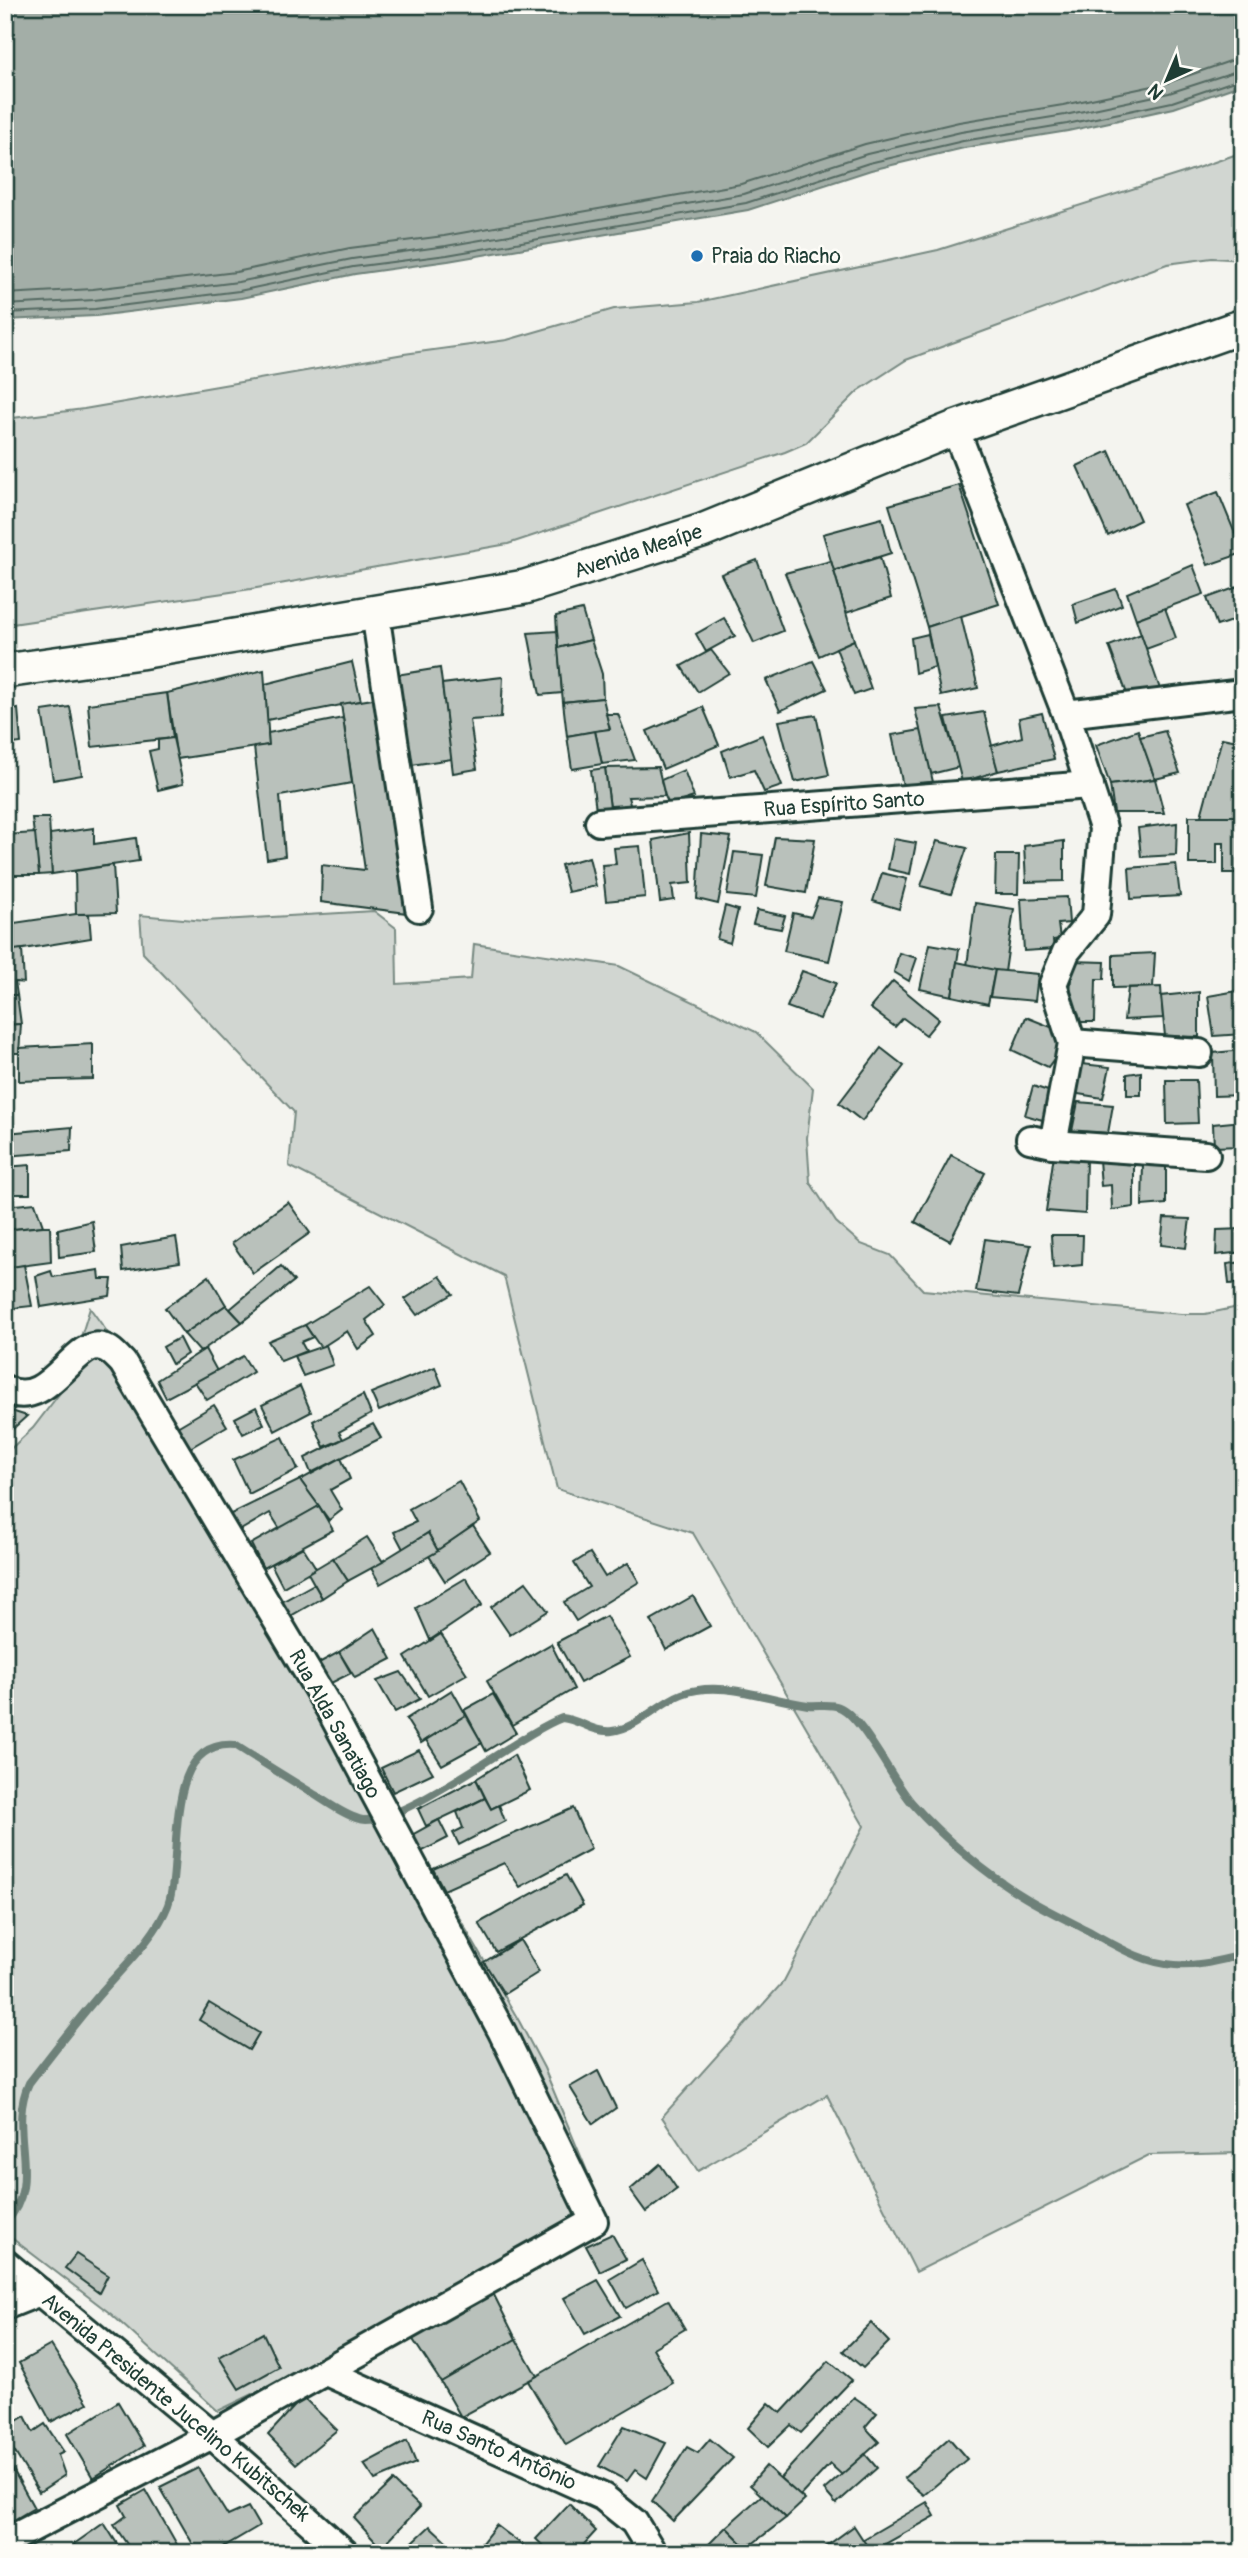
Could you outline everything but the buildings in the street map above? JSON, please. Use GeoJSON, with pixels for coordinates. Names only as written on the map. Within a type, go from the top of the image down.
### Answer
{"type":"FeatureCollection","features":[{"type":"Feature","properties":{"kind":"main road","name":"Avenida Meaípe"},"geometry":{"type":"LineString","coordinates":[[5,671],[140,652],[525,587],[702,531],[955,428],[1243,326]]}},
{"type":"Feature","properties":{"kind":"street"},"geometry":{"type":"LineString","coordinates":[[955,428],[1066,714],[1103,828],[1096,915],[1066,952],[1054,984],[1072,1043],[1041,1141],[1206,1155]]}},
{"type":"Feature","properties":{"kind":"street"},"geometry":{"type":"LineString","coordinates":[[375,612],[419,908]]}},
{"type":"Feature","properties":{"kind":"street"},"geometry":{"type":"LineString","coordinates":[[1066,714],[1243,693]]}},
{"type":"Feature","properties":{"kind":"street","name":"Rua Espírito Santo"},"geometry":{"type":"LineString","coordinates":[[599,822],[1090,785]]}},
{"type":"Feature","properties":{"kind":"street"},"geometry":{"type":"LineString","coordinates":[[1072,1043],[1199,1053]]}},
{"type":"Feature","properties":{"kind":"street","name":"Rua Alda Sanatiago"},"geometry":{"type":"LineString","coordinates":[[5,1389],[13,1393],[30,1392],[47,1385],[86,1348],[100,1346],[111,1351],[123,1363],[329,1708],[502,2032],[594,2221],[326,2372]]}},
{"type":"Feature","properties":{"kind":"street","name":"Avenida Presidente Jucelino Kubitschek"},"geometry":{"type":"LineString","coordinates":[[5,2263],[212,2435],[345,2553]]}},
{"type":"Feature","properties":{"kind":"street"},"geometry":{"type":"LineString","coordinates":[[5,2306],[40,2291]]}},
{"type":"Feature","properties":{"kind":"street"},"geometry":{"type":"LineString","coordinates":[[5,2542],[212,2435],[326,2372]]}},
{"type":"Feature","properties":{"kind":"street","name":"Rua Santo Antônio"},"geometry":{"type":"LineString","coordinates":[[326,2372],[603,2497],[634,2522],[653,2553]]}},
{"type":"Feature","properties":{"kind":"shaded area"},"geometry":{"type":"Polygon","coordinates":[[[1243,152],[1243,260],[1212,258],[1167,264],[906,360],[858,391],[806,443],[785,452],[508,544],[251,589],[5,625],[5,419],[84,409],[404,354],[507,340],[614,309],[698,302],[938,250],[1243,152]]]}},
{"type":"Feature","properties":{"kind":"shaded area"},"geometry":{"type":"Polygon","coordinates":[[[374,911],[396,928],[397,984],[471,979],[474,944],[619,966],[756,1032],[813,1088],[807,1138],[810,1182],[836,1222],[861,1244],[890,1255],[923,1290],[1181,1314],[1205,1314],[1243,1306],[1243,2153],[1149,2155],[916,2272],[827,2095],[698,2171],[662,2117],[784,1981],[864,1826],[693,1533],[557,1489],[504,1276],[289,1166],[294,1112],[143,953],[140,915],[205,921],[374,911]]]}},
{"type":"Feature","properties":{"kind":"shaded area"},"geometry":{"type":"Polygon","coordinates":[[[90,1308],[170,1419],[519,2021],[544,2068],[605,2214],[535,2256],[218,2411],[111,2314],[5,2233],[5,1454],[33,1428],[66,1385],[90,1308]]]}},
{"type":"Feature","properties":{"kind":"water"},"geometry":{"type":"Polygon","coordinates":[[[5,5],[1243,5],[1243,84],[1174,108],[1068,131],[964,148],[871,170],[748,210],[448,261],[355,274],[241,298],[96,316],[5,320],[5,5]]]}},
{"type":"Feature","properties":{"kind":"waterway"},"geometry":{"type":"LineString","coordinates":[[5,2223],[17,2207],[22,2191],[24,2173],[21,2119],[29,2083],[90,2006],[147,1941],[162,1917],[168,1905],[172,1885],[179,1806],[185,1781],[195,1761],[211,1748],[235,1745],[335,1808],[359,1819],[377,1819],[429,1796],[562,1718],[599,1730],[612,1731],[631,1725],[682,1694],[713,1689],[745,1692],[808,1705],[835,1706],[848,1713],[857,1723],[912,1803],[924,1816],[951,1842],[1011,1889],[1118,1947],[1151,1961],[1192,1965],[1243,1955]]}},
{"type":"Feature","properties":{"kind":"place","name":"Praia do Riacho"},"geometry":{"type":"Point","coordinates":[697,256]}}]}
